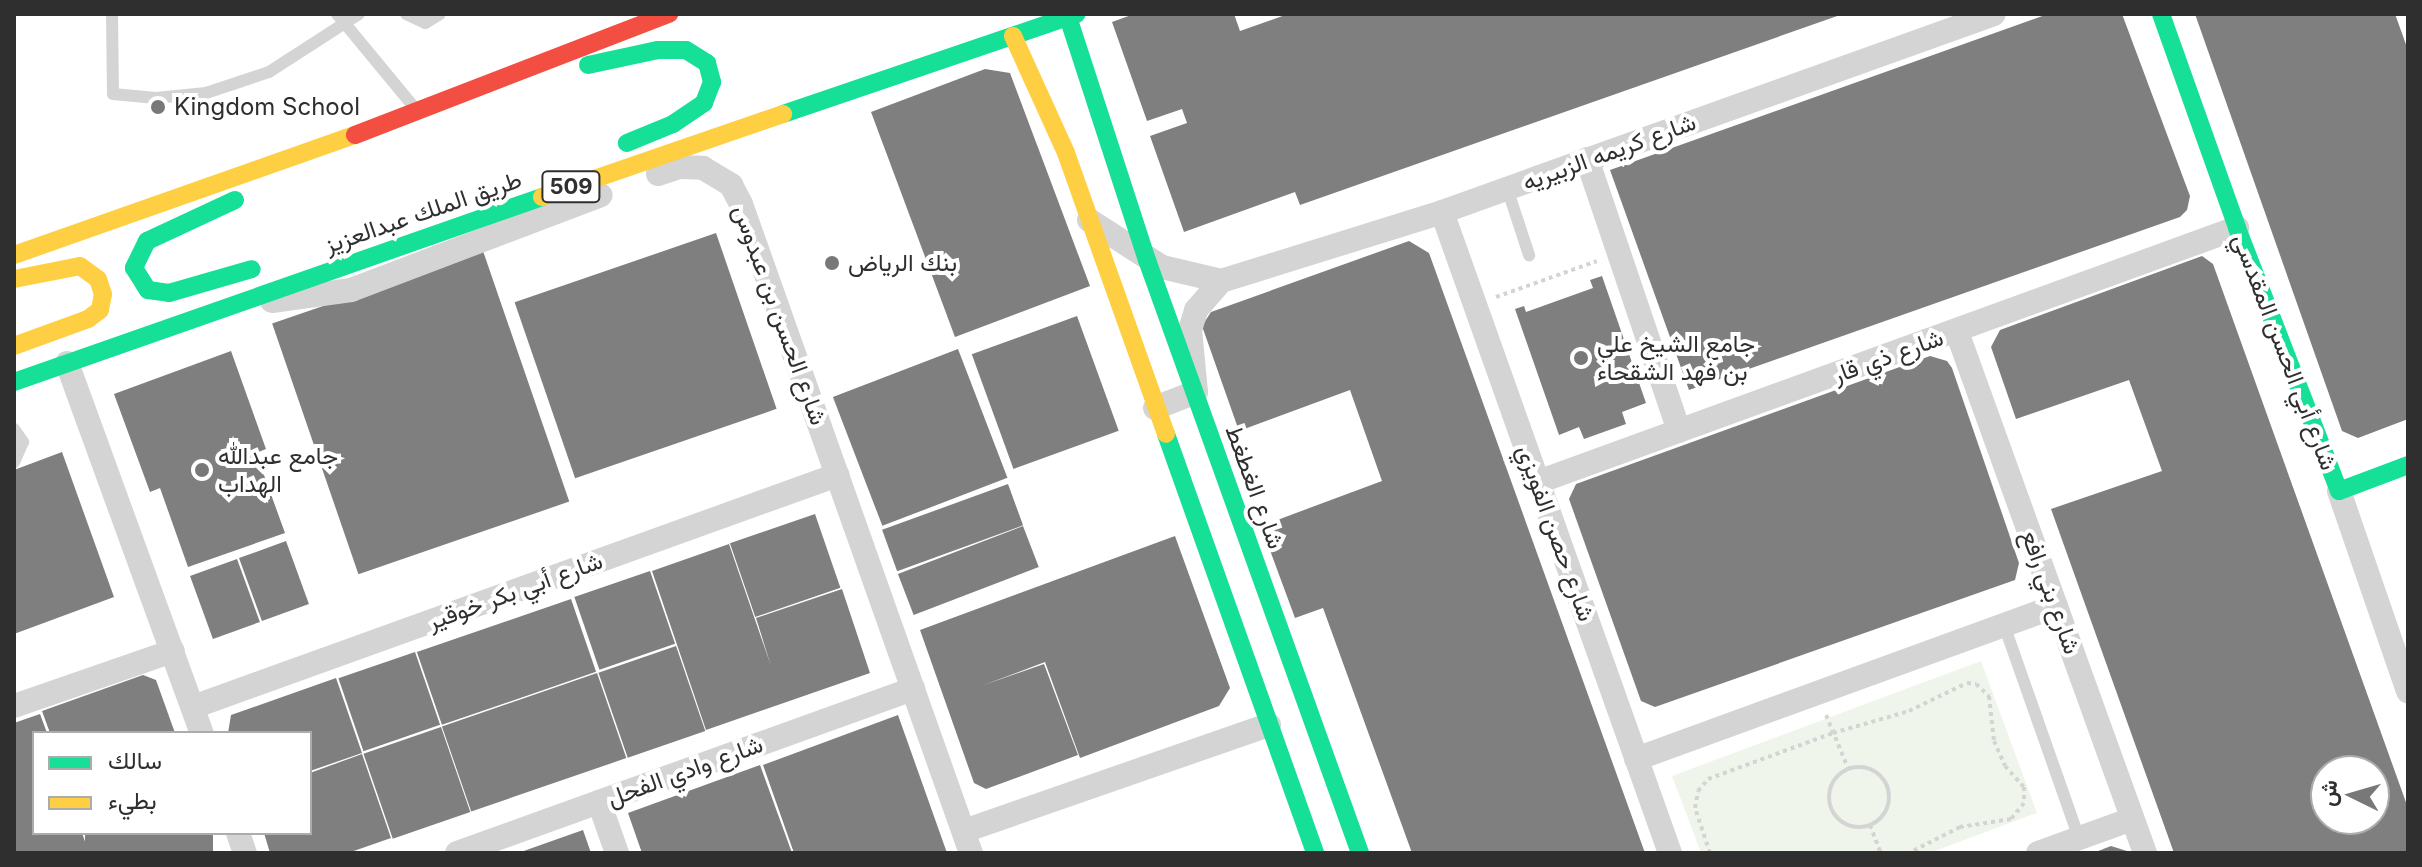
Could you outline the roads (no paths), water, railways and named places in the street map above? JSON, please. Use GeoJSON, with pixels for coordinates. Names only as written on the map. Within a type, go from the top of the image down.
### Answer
{"type":"FeatureCollection","features":[{"type":"Feature","properties":{"kind":"main road"},"geometry":{"type":"LineString","coordinates":[[14,255],[348,138],[649,18],[669,14]]}},
{"type":"Feature","properties":{"kind":"main road","name":"شارع أبي الحسن المقدسي"},"geometry":{"type":"LineString","coordinates":[[2161,14],[2237,228],[2339,491]]}},
{"type":"Feature","properties":{"kind":"main road","name":"طريق الملك عبدالعزيز"},"geometry":{"type":"LineString","coordinates":[[14,382],[231,303],[1072,15]]}},
{"type":"Feature","properties":{"kind":"main road","name":"شارع الغطغط"},"geometry":{"type":"LineString","coordinates":[[1072,15],[1147,260],[1360,853]]}},
{"type":"Feature","properties":{"kind":"main road"},"geometry":{"type":"LineString","coordinates":[[1013,36],[1066,153],[1315,853]]}},
{"type":"Feature","properties":{"kind":"main road"},"geometry":{"type":"LineString","coordinates":[[520,70],[582,66],[658,50],[686,50],[707,63],[712,82],[704,103],[673,124],[616,147],[576,185]]}},
{"type":"Feature","properties":{"kind":"main road"},"geometry":{"type":"LineString","coordinates":[[1066,153],[1072,136],[1082,130],[1094,128],[1107,136]]}},
{"type":"Feature","properties":{"kind":"main road"},"geometry":{"type":"LineString","coordinates":[[290,178],[328,156],[348,138]]}},
{"type":"Feature","properties":{"kind":"main road"},"geometry":{"type":"LineString","coordinates":[[246,196],[147,241],[134,268],[140,282],[148,290],[169,293],[276,261]]}},
{"type":"Feature","properties":{"kind":"main road","name":"509"},"geometry":{"type":"LineString","coordinates":[[339,247],[385,251]]}},
{"type":"Feature","properties":{"kind":"main road"},"geometry":{"type":"LineString","coordinates":[[14,279],[80,266],[98,279],[103,294],[100,310],[88,319],[14,346]]}},
{"type":"Feature","properties":{"kind":"main road"},"geometry":{"type":"LineString","coordinates":[[2339,491],[2408,465]]}},
{"type":"Feature","properties":{"kind":"street","name":"شارع كريمه الزبيريه"},"geometry":{"type":"LineString","coordinates":[[1087,219],[1147,260],[1179,273],[1221,281],[1442,212],[1994,14]]}},
{"type":"Feature","properties":{"kind":"street"},"geometry":{"type":"LineString","coordinates":[[1587,159],[1679,431]]}},
{"type":"Feature","properties":{"kind":"street","name":"شارع الحسن بن عبدوس"},"geometry":{"type":"LineString","coordinates":[[231,303],[297,299],[351,290],[680,167],[703,168],[723,177],[741,204],[968,842]]}},
{"type":"Feature","properties":{"kind":"street","name":"شارع حصن الفويزي"},"geometry":{"type":"LineString","coordinates":[[1442,212],[1670,853]]}},
{"type":"Feature","properties":{"kind":"street","name":"شارع ذي قار"},"geometry":{"type":"LineString","coordinates":[[1538,482],[2237,228]]}},
{"type":"Feature","properties":{"kind":"street"},"geometry":{"type":"LineString","coordinates":[[1155,408],[1196,392],[1190,330],[1196,310],[1221,281]]}},
{"type":"Feature","properties":{"kind":"street","name":"شارع بني رافع"},"geometry":{"type":"LineString","coordinates":[[1957,332],[2145,853]]}},
{"type":"Feature","properties":{"kind":"street"},"geometry":{"type":"LineString","coordinates":[[67,363],[201,731]]}},
{"type":"Feature","properties":{"kind":"street","name":"شارع أبي بكر خوقير"},"geometry":{"type":"LineString","coordinates":[[193,707],[837,475]]}},
{"type":"Feature","properties":{"kind":"street","name":"شارع أبي الحسن المقدسي"},"geometry":{"type":"LineString","coordinates":[[2339,491],[2408,691]]}},
{"type":"Feature","properties":{"kind":"street"},"geometry":{"type":"LineString","coordinates":[[1636,759],[2056,606]]}},
{"type":"Feature","properties":{"kind":"street"},"geometry":{"type":"LineString","coordinates":[[14,706],[173,651]]}},
{"type":"Feature","properties":{"kind":"street","name":"شارع وادي الفحل"},"geometry":{"type":"LineString","coordinates":[[457,853],[913,689]]}},
{"type":"Feature","properties":{"kind":"street"},"geometry":{"type":"LineString","coordinates":[[968,842],[1269,725]]}},
{"type":"Feature","properties":{"kind":"street"},"geometry":{"type":"LineString","coordinates":[[599,802],[617,853]]}},
{"type":"Feature","properties":{"kind":"street"},"geometry":{"type":"LineString","coordinates":[[2038,853],[2132,819]]}},
{"type":"Feature","properties":{"kind":"lane"},"geometry":{"type":"LineString","coordinates":[[112,14],[113,94],[156,98],[206,93],[269,72],[342,19],[359,14]]}},
{"type":"Feature","properties":{"kind":"lane"},"geometry":{"type":"LineString","coordinates":[[406,14],[425,23],[440,14]]}},
{"type":"Feature","properties":{"kind":"lane"},"geometry":{"type":"LineString","coordinates":[[342,19],[416,109]]}},
{"type":"Feature","properties":{"kind":"lane"},"geometry":{"type":"LineString","coordinates":[[1507,188],[1529,255]]}},
{"type":"Feature","properties":{"kind":"lane"},"geometry":{"type":"LineString","coordinates":[[14,429],[23,442],[14,462]]}},
{"type":"Feature","properties":{"kind":"lane"},"geometry":{"type":"LineString","coordinates":[[2004,625],[2079,838]]}},
{"type":"Feature","properties":{"kind":"place","name":"Kingdom School"},"geometry":{"type":"Point","coordinates":[158,107]}},
{"type":"Feature","properties":{"kind":"place","name":"بنك الرياض"},"geometry":{"type":"Point","coordinates":[832,263]}},
{"type":"Feature","properties":{"kind":"place","name":"جامع الشيخ علي بن فهد الشقحاء"},"geometry":{"type":"Point","coordinates":[1581,358]}},
{"type":"Feature","properties":{"kind":"place","name":"جامع عبدالله الهداب"},"geometry":{"type":"Point","coordinates":[202,470]}}]}
